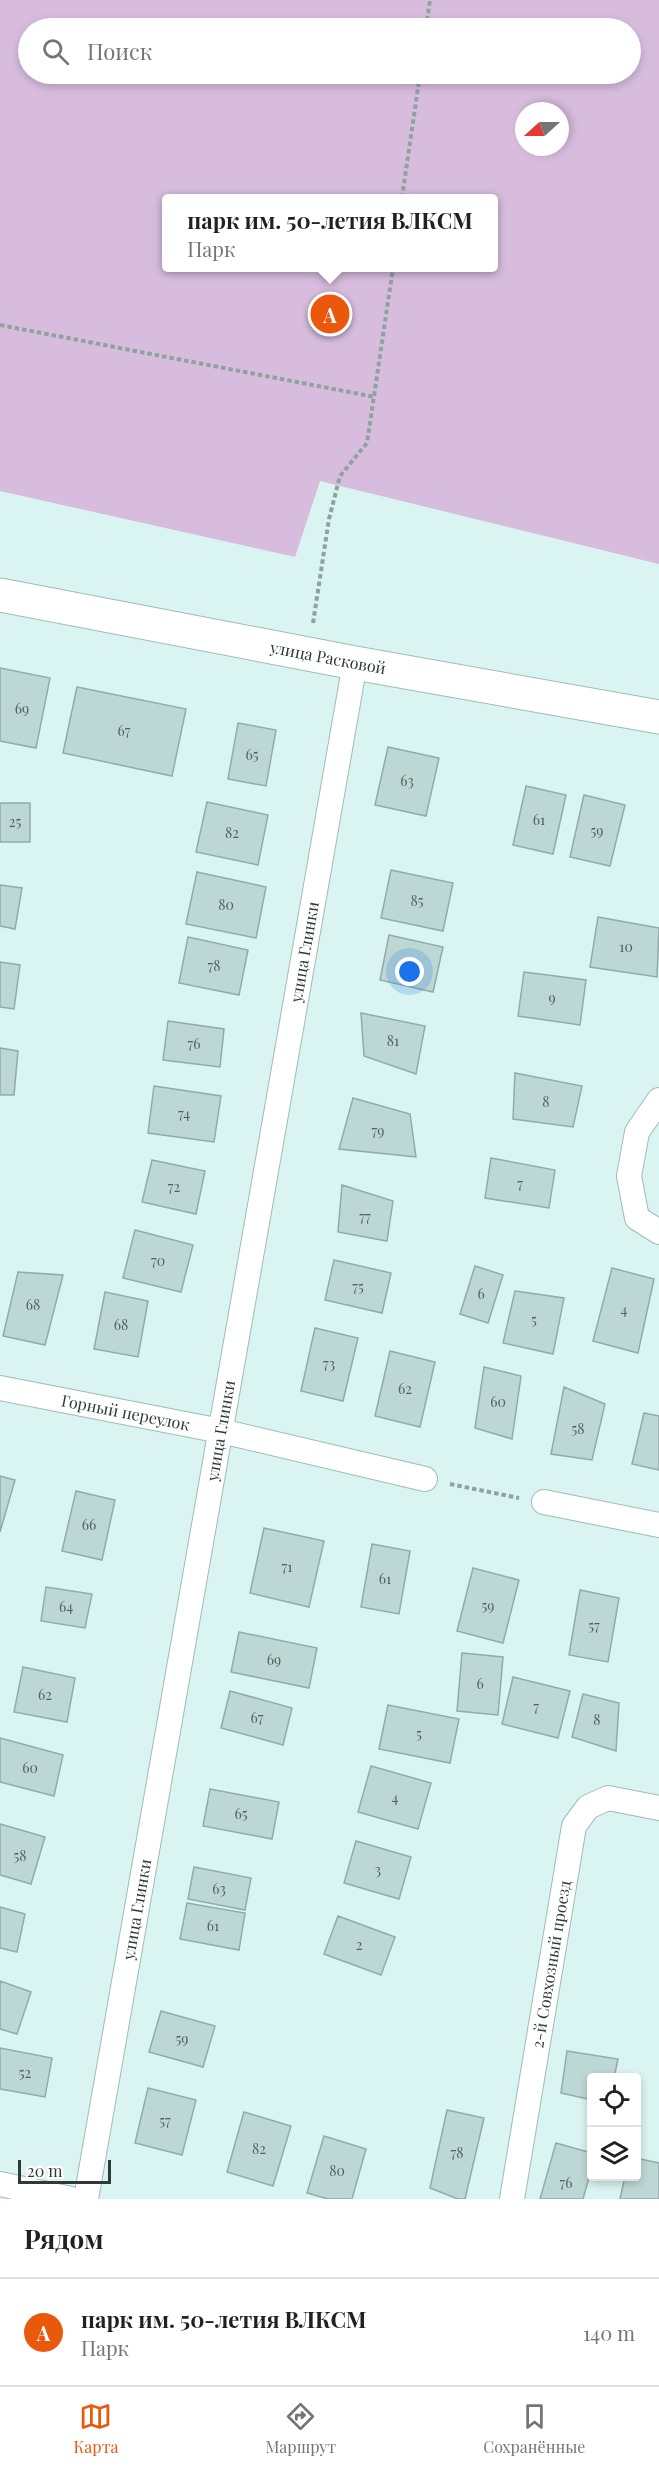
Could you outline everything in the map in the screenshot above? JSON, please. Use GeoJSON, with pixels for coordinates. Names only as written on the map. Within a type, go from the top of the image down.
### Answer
{"type":"FeatureCollection","features":[{"type":"Feature","properties":{"kind":"street","name":"улица Расковой"},"geometry":{"type":"LineString","coordinates":[[0,596],[659,717]]}},
{"type":"Feature","properties":{"kind":"street","name":"улица Глинки"},"geometry":{"type":"LineString","coordinates":[[86,2199],[355,663]]}},
{"type":"Feature","properties":{"kind":"street"},"geometry":{"type":"LineString","coordinates":[[659,1101],[637,1132],[629,1176],[637,1218],[659,1232]]}},
{"type":"Feature","properties":{"kind":"street","name":"Горный переулок"},"geometry":{"type":"LineString","coordinates":[[0,1388],[221,1431],[425,1479]]}},
{"type":"Feature","properties":{"kind":"street"},"geometry":{"type":"LineString","coordinates":[[544,1502],[659,1525]]}},
{"type":"Feature","properties":{"kind":"street","name":"2-й Совхозный проезд"},"geometry":{"type":"LineString","coordinates":[[512,2199],[574,1826],[588,1807],[608,1798],[659,1808]]}},
{"type":"Feature","properties":{"kind":"street"},"geometry":{"type":"LineString","coordinates":[[0,2184],[71,2199]]}},
{"type":"Feature","properties":{"kind":"path"},"geometry":{"type":"LineString","coordinates":[[427,18],[430,0]]}},
{"type":"Feature","properties":{"kind":"path"},"geometry":{"type":"LineString","coordinates":[[403,194],[419,84]]}},
{"type":"Feature","properties":{"kind":"path"},"geometry":{"type":"LineString","coordinates":[[308,654],[329,519],[340,476],[367,443],[392,272]]}},
{"type":"Feature","properties":{"kind":"path"},"geometry":{"type":"LineString","coordinates":[[0,325],[375,397]]}},
{"type":"Feature","properties":{"kind":"path"},"geometry":{"type":"LineString","coordinates":[[425,1479],[544,1502]]}},
{"type":"Feature","properties":{"kind":"shaded area"},"geometry":{"type":"Polygon","coordinates":[[[0,0],[659,0],[659,564],[320,481],[295,557],[0,491],[0,0]]]}},
{"type":"Feature","properties":{"kind":"building"},"geometry":{"type":"Polygon","coordinates":[[[0,668],[50,678],[36,748],[0,741],[0,668]]]}},
{"type":"Feature","properties":{"kind":"building"},"geometry":{"type":"Polygon","coordinates":[[[77,687],[186,709],[172,776],[63,753],[77,687]]]}},
{"type":"Feature","properties":{"kind":"building"},"geometry":{"type":"Polygon","coordinates":[[[238,723],[276,730],[266,786],[228,779],[238,723]]]}},
{"type":"Feature","properties":{"kind":"building"},"geometry":{"type":"Polygon","coordinates":[[[388,747],[439,758],[426,816],[375,805],[388,747]]]}},
{"type":"Feature","properties":{"kind":"building"},"geometry":{"type":"Polygon","coordinates":[[[526,786],[566,795],[553,854],[513,845],[526,786]]]}},
{"type":"Feature","properties":{"kind":"building"},"geometry":{"type":"Polygon","coordinates":[[[584,795],[625,805],[610,866],[570,857],[584,795]]]}},
{"type":"Feature","properties":{"kind":"building"},"geometry":{"type":"Polygon","coordinates":[[[207,802],[268,815],[258,865],[196,852],[207,802]]]}},
{"type":"Feature","properties":{"kind":"building"},"geometry":{"type":"Polygon","coordinates":[[[0,803],[30,803],[30,842],[0,842],[0,803]]]}},
{"type":"Feature","properties":{"kind":"building"},"geometry":{"type":"Polygon","coordinates":[[[391,870],[453,883],[443,931],[381,918],[391,870]]]}},
{"type":"Feature","properties":{"kind":"building"},"geometry":{"type":"Polygon","coordinates":[[[197,872],[266,887],[256,938],[186,924],[197,872]]]}},
{"type":"Feature","properties":{"kind":"building"},"geometry":{"type":"Polygon","coordinates":[[[0,885],[22,888],[15,929],[0,926],[0,885]]]}},
{"type":"Feature","properties":{"kind":"building"},"geometry":{"type":"Polygon","coordinates":[[[598,917],[659,928],[657,977],[590,967],[598,917]]]}},
{"type":"Feature","properties":{"kind":"building"},"geometry":{"type":"Polygon","coordinates":[[[389,935],[443,947],[433,992],[380,980],[389,935]]]}},
{"type":"Feature","properties":{"kind":"building"},"geometry":{"type":"Polygon","coordinates":[[[188,937],[248,950],[239,995],[179,983],[188,937]]]}},
{"type":"Feature","properties":{"kind":"building"},"geometry":{"type":"Polygon","coordinates":[[[0,962],[20,965],[14,1009],[0,1007],[0,962]]]}},
{"type":"Feature","properties":{"kind":"building"},"geometry":{"type":"Polygon","coordinates":[[[524,972],[586,980],[580,1025],[518,1016],[524,972]]]}},
{"type":"Feature","properties":{"kind":"building"},"geometry":{"type":"Polygon","coordinates":[[[361,1013],[425,1026],[416,1074],[364,1056],[361,1013]]]}},
{"type":"Feature","properties":{"kind":"building"},"geometry":{"type":"Polygon","coordinates":[[[168,1021],[224,1029],[220,1067],[163,1060],[168,1021]]]}},
{"type":"Feature","properties":{"kind":"building"},"geometry":{"type":"Polygon","coordinates":[[[0,1048],[18,1051],[14,1095],[0,1095],[0,1048]]]}},
{"type":"Feature","properties":{"kind":"building"},"geometry":{"type":"Polygon","coordinates":[[[515,1073],[582,1086],[573,1127],[513,1119],[515,1073]]]}},
{"type":"Feature","properties":{"kind":"building"},"geometry":{"type":"Polygon","coordinates":[[[154,1086],[221,1096],[214,1142],[148,1133],[154,1086]]]}},
{"type":"Feature","properties":{"kind":"building"},"geometry":{"type":"Polygon","coordinates":[[[353,1098],[410,1114],[416,1157],[339,1149],[353,1098]]]}},
{"type":"Feature","properties":{"kind":"building"},"geometry":{"type":"Polygon","coordinates":[[[491,1158],[555,1170],[549,1208],[485,1198],[491,1158]]]}},
{"type":"Feature","properties":{"kind":"building"},"geometry":{"type":"Polygon","coordinates":[[[152,1160],[205,1171],[196,1214],[142,1202],[152,1160]]]}},
{"type":"Feature","properties":{"kind":"building"},"geometry":{"type":"Polygon","coordinates":[[[342,1185],[393,1201],[387,1241],[338,1232],[342,1185]]]}},
{"type":"Feature","properties":{"kind":"building"},"geometry":{"type":"Polygon","coordinates":[[[135,1230],[193,1245],[181,1292],[123,1278],[135,1230]]]}},
{"type":"Feature","properties":{"kind":"building"},"geometry":{"type":"Polygon","coordinates":[[[334,1260],[391,1273],[382,1313],[325,1300],[334,1260]]]}},
{"type":"Feature","properties":{"kind":"building"},"geometry":{"type":"Polygon","coordinates":[[[475,1266],[503,1275],[488,1323],[460,1314],[475,1266]]]}},
{"type":"Feature","properties":{"kind":"building"},"geometry":{"type":"Polygon","coordinates":[[[612,1268],[654,1279],[638,1353],[593,1341],[612,1268]]]}},
{"type":"Feature","properties":{"kind":"building"},"geometry":{"type":"Polygon","coordinates":[[[18,1272],[63,1275],[45,1345],[3,1336],[18,1272]]]}},
{"type":"Feature","properties":{"kind":"building"},"geometry":{"type":"Polygon","coordinates":[[[515,1291],[564,1298],[553,1354],[503,1343],[515,1291]]]}},
{"type":"Feature","properties":{"kind":"building"},"geometry":{"type":"Polygon","coordinates":[[[105,1292],[148,1301],[138,1357],[94,1349],[105,1292]]]}},
{"type":"Feature","properties":{"kind":"building"},"geometry":{"type":"Polygon","coordinates":[[[315,1328],[358,1338],[343,1401],[301,1391],[315,1328]]]}},
{"type":"Feature","properties":{"kind":"building"},"geometry":{"type":"Polygon","coordinates":[[[390,1351],[435,1362],[420,1427],[375,1416],[390,1351]]]}},
{"type":"Feature","properties":{"kind":"building"},"geometry":{"type":"Polygon","coordinates":[[[484,1367],[521,1376],[512,1439],[475,1428],[484,1367]]]}},
{"type":"Feature","properties":{"kind":"building"},"geometry":{"type":"Polygon","coordinates":[[[564,1387],[605,1404],[592,1460],[551,1454],[564,1387]]]}},
{"type":"Feature","properties":{"kind":"building"},"geometry":{"type":"Polygon","coordinates":[[[644,1413],[659,1416],[659,1470],[632,1464],[644,1413]]]}},
{"type":"Feature","properties":{"kind":"building"},"geometry":{"type":"Polygon","coordinates":[[[0,1476],[15,1480],[0,1532],[0,1476]]]}},
{"type":"Feature","properties":{"kind":"building"},"geometry":{"type":"Polygon","coordinates":[[[76,1491],[115,1500],[102,1560],[62,1551],[76,1491]]]}},
{"type":"Feature","properties":{"kind":"building"},"geometry":{"type":"Polygon","coordinates":[[[264,1528],[324,1541],[309,1607],[250,1593],[264,1528]]]}},
{"type":"Feature","properties":{"kind":"building"},"geometry":{"type":"Polygon","coordinates":[[[372,1544],[410,1551],[399,1614],[361,1607],[372,1544]]]}},
{"type":"Feature","properties":{"kind":"building"},"geometry":{"type":"Polygon","coordinates":[[[473,1568],[519,1580],[503,1643],[457,1631],[473,1568]]]}},
{"type":"Feature","properties":{"kind":"building"},"geometry":{"type":"Polygon","coordinates":[[[46,1587],[92,1594],[85,1628],[41,1621],[46,1587]]]}},
{"type":"Feature","properties":{"kind":"building"},"geometry":{"type":"Polygon","coordinates":[[[580,1590],[619,1598],[608,1662],[569,1655],[580,1590]]]}},
{"type":"Feature","properties":{"kind":"building"},"geometry":{"type":"Polygon","coordinates":[[[239,1632],[317,1648],[309,1688],[231,1672],[239,1632]]]}},
{"type":"Feature","properties":{"kind":"building"},"geometry":{"type":"Polygon","coordinates":[[[462,1653],[503,1657],[498,1715],[457,1711],[462,1653]]]}},
{"type":"Feature","properties":{"kind":"building"},"geometry":{"type":"Polygon","coordinates":[[[23,1667],[75,1678],[67,1722],[14,1712],[23,1667]]]}},
{"type":"Feature","properties":{"kind":"building"},"geometry":{"type":"Polygon","coordinates":[[[513,1677],[570,1691],[558,1738],[502,1724],[513,1677]]]}},
{"type":"Feature","properties":{"kind":"building"},"geometry":{"type":"Polygon","coordinates":[[[230,1691],[292,1708],[283,1745],[221,1728],[230,1691]]]}},
{"type":"Feature","properties":{"kind":"building"},"geometry":{"type":"Polygon","coordinates":[[[583,1694],[619,1703],[616,1751],[572,1737],[583,1694]]]}},
{"type":"Feature","properties":{"kind":"building"},"geometry":{"type":"Polygon","coordinates":[[[388,1705],[459,1719],[450,1763],[379,1749],[388,1705]]]}},
{"type":"Feature","properties":{"kind":"building"},"geometry":{"type":"Polygon","coordinates":[[[0,1738],[63,1755],[54,1796],[0,1782],[0,1738]]]}},
{"type":"Feature","properties":{"kind":"building"},"geometry":{"type":"Polygon","coordinates":[[[371,1766],[431,1783],[418,1829],[358,1812],[371,1766]]]}},
{"type":"Feature","properties":{"kind":"building"},"geometry":{"type":"Polygon","coordinates":[[[210,1789],[279,1802],[272,1839],[203,1826],[210,1789]]]}},
{"type":"Feature","properties":{"kind":"building"},"geometry":{"type":"Polygon","coordinates":[[[0,1824],[45,1837],[31,1884],[0,1875],[0,1824]]]}},
{"type":"Feature","properties":{"kind":"building"},"geometry":{"type":"Polygon","coordinates":[[[356,1841],[411,1857],[399,1899],[344,1883],[356,1841]]]}},
{"type":"Feature","properties":{"kind":"building"},"geometry":{"type":"Polygon","coordinates":[[[194,1867],[251,1878],[245,1910],[188,1899],[194,1867]]]}},
{"type":"Feature","properties":{"kind":"building"},"geometry":{"type":"Polygon","coordinates":[[[187,1903],[245,1913],[239,1950],[180,1939],[187,1903]]]}},
{"type":"Feature","properties":{"kind":"building"},"geometry":{"type":"Polygon","coordinates":[[[0,1907],[25,1914],[17,1952],[0,1948],[0,1907]]]}},
{"type":"Feature","properties":{"kind":"building"},"geometry":{"type":"Polygon","coordinates":[[[338,1916],[395,1937],[381,1975],[324,1954],[338,1916]]]}},
{"type":"Feature","properties":{"kind":"building"},"geometry":{"type":"Polygon","coordinates":[[[0,1981],[31,1992],[17,2034],[0,2029],[0,1981]]]}},
{"type":"Feature","properties":{"kind":"building"},"geometry":{"type":"Polygon","coordinates":[[[161,2011],[215,2026],[203,2067],[149,2052],[161,2011]]]}},
{"type":"Feature","properties":{"kind":"building"},"geometry":{"type":"Polygon","coordinates":[[[0,2048],[52,2058],[45,2097],[0,2089],[0,2048]]]}},
{"type":"Feature","properties":{"kind":"building"},"geometry":{"type":"Polygon","coordinates":[[[567,2051],[618,2059],[615,2073],[587,2073],[587,2099],[561,2093],[567,2051]]]}},
{"type":"Feature","properties":{"kind":"building"},"geometry":{"type":"Polygon","coordinates":[[[148,2088],[196,2100],[182,2155],[135,2143],[148,2088]]]}},
{"type":"Feature","properties":{"kind":"building"},"geometry":{"type":"Polygon","coordinates":[[[447,2110],[484,2118],[465,2199],[458,2199],[430,2188],[447,2110]]]}},
{"type":"Feature","properties":{"kind":"building"},"geometry":{"type":"Polygon","coordinates":[[[244,2112],[291,2126],[273,2186],[227,2172],[244,2112]]]}},
{"type":"Feature","properties":{"kind":"building"},"geometry":{"type":"Polygon","coordinates":[[[324,2136],[366,2149],[352,2199],[328,2199],[307,2193],[324,2136]]]}},
{"type":"Feature","properties":{"kind":"building"},"geometry":{"type":"Polygon","coordinates":[[[556,2143],[587,2152],[588,2181],[583,2199],[540,2199],[556,2143]]]}},
{"type":"Feature","properties":{"kind":"building"},"geometry":{"type":"Polygon","coordinates":[[[641,2159],[659,2163],[659,2199],[620,2199],[624,2181],[641,2181],[641,2159]]]}},
{"type":"Feature","properties":{"kind":"place","name":"парк им. 50-летия ВЛКСМ"},"geometry":{"type":"Point","coordinates":[330,314]}}]}
